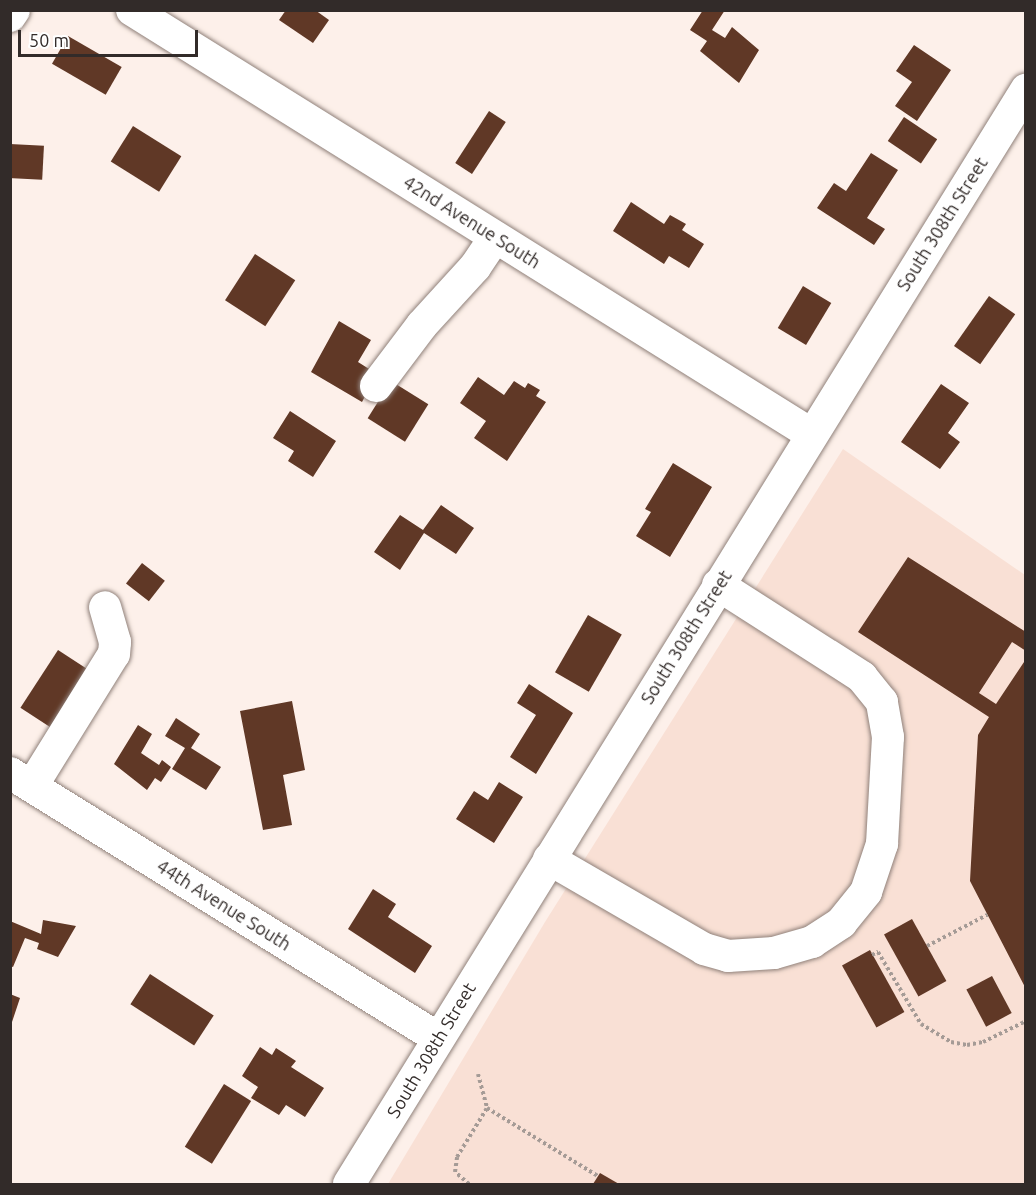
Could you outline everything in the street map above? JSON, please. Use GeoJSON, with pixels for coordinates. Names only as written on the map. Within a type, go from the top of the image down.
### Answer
{"type":"FeatureCollection","features":[{"type":"Feature","properties":{"kind":"street"},"geometry":{"type":"LineString","coordinates":[[10,16],[14,10]]}},
{"type":"Feature","properties":{"kind":"street","name":"42nd Avenue South"},"geometry":{"type":"LineString","coordinates":[[132,10],[811,434]]}},
{"type":"Feature","properties":{"kind":"street","name":"South 308th Street"},"geometry":{"type":"LineString","coordinates":[[349,1185],[811,434],[1026,90]]}},
{"type":"Feature","properties":{"kind":"street"},"geometry":{"type":"LineString","coordinates":[[376,386],[422,325],[475,267],[495,237]]}},
{"type":"Feature","properties":{"kind":"street"},"geometry":{"type":"LineString","coordinates":[[549,859],[704,949],[728,956],[774,953],[812,942],[841,923],[866,892],[882,844],[888,737],[882,702],[862,677],[718,585]]}},
{"type":"Feature","properties":{"kind":"street"},"geometry":{"type":"LineString","coordinates":[[21,779],[114,654],[116,642],[105,607]]}},
{"type":"Feature","properties":{"kind":"street","name":"44th Avenue South"},"geometry":{"type":"LineString","coordinates":[[21,779],[438,1038]]}},
{"type":"Feature","properties":{"kind":"path"},"geometry":{"type":"LineString","coordinates":[[927,946],[987,915]]}},
{"type":"Feature","properties":{"kind":"path"},"geometry":{"type":"LineString","coordinates":[[872,955],[878,952],[921,1024],[951,1042],[967,1045],[983,1042],[1026,1021]]}},
{"type":"Feature","properties":{"kind":"path"},"geometry":{"type":"LineString","coordinates":[[478,1074],[487,1108],[598,1176]]}},
{"type":"Feature","properties":{"kind":"path"},"geometry":{"type":"LineString","coordinates":[[469,1185],[455,1172],[457,1157],[487,1108]]}},
{"type":"Feature","properties":{"kind":"shaded area"},"geometry":{"type":"Polygon","coordinates":[[[843,449],[1025,575],[1025,1184],[388,1184],[545,922],[843,449]]]}},
{"type":"Feature","properties":{"kind":"building"},"geometry":{"type":"Polygon","coordinates":[[[286,10],[315,10],[329,20],[313,43],[279,20],[286,10]]]}},
{"type":"Feature","properties":{"kind":"building"},"geometry":{"type":"Polygon","coordinates":[[[703,10],[725,10],[712,30],[725,38],[732,27],[759,50],[739,83],[700,51],[707,41],[690,30],[703,10]]]}},
{"type":"Feature","properties":{"kind":"building"},"geometry":{"type":"Polygon","coordinates":[[[68,36],[122,67],[106,95],[52,64],[68,36]]]}},
{"type":"Feature","properties":{"kind":"building"},"geometry":{"type":"Polygon","coordinates":[[[914,45],[951,70],[917,121],[895,106],[912,82],[896,71],[914,45]]]}},
{"type":"Feature","properties":{"kind":"building"},"geometry":{"type":"Polygon","coordinates":[[[489,111],[506,122],[472,174],[455,163],[489,111]]]}},
{"type":"Feature","properties":{"kind":"building"},"geometry":{"type":"Polygon","coordinates":[[[904,117],[937,139],[921,163],[888,141],[904,117]]]}},
{"type":"Feature","properties":{"kind":"building"},"geometry":{"type":"Polygon","coordinates":[[[133,126],[181,156],[159,192],[111,162],[133,126]]]}},
{"type":"Feature","properties":{"kind":"building"},"geometry":{"type":"Polygon","coordinates":[[[10,144],[44,146],[42,180],[10,178],[10,144]]]}},
{"type":"Feature","properties":{"kind":"building"},"geometry":{"type":"Polygon","coordinates":[[[871,153],[898,170],[867,218],[885,229],[874,245],[817,208],[834,183],[846,191],[871,153]]]}},
{"type":"Feature","properties":{"kind":"building"},"geometry":{"type":"Polygon","coordinates":[[[631,202],[664,224],[670,215],[686,224],[682,230],[704,244],[689,268],[669,256],[664,264],[613,231],[631,202]]]}},
{"type":"Feature","properties":{"kind":"building"},"geometry":{"type":"Polygon","coordinates":[[[255,254],[295,280],[265,326],[225,300],[255,254]]]}},
{"type":"Feature","properties":{"kind":"building"},"geometry":{"type":"Polygon","coordinates":[[[803,286],[831,303],[806,345],[778,328],[803,286]]]}},
{"type":"Feature","properties":{"kind":"building"},"geometry":{"type":"Polygon","coordinates":[[[989,296],[1015,314],[980,364],[954,346],[989,296]]]}},
{"type":"Feature","properties":{"kind":"building"},"geometry":{"type":"Polygon","coordinates":[[[339,321],[371,340],[358,362],[377,374],[362,402],[311,372],[339,321]]]}},
{"type":"Feature","properties":{"kind":"building"},"geometry":{"type":"Polygon","coordinates":[[[478,377],[504,395],[514,381],[525,388],[528,383],[540,390],[536,396],[546,402],[507,461],[474,438],[486,421],[460,403],[478,377]]]}},
{"type":"Feature","properties":{"kind":"building"},"geometry":{"type":"Polygon","coordinates":[[[391,381],[428,404],[405,442],[368,418],[391,381]]]}},
{"type":"Feature","properties":{"kind":"building"},"geometry":{"type":"Polygon","coordinates":[[[941,384],[969,403],[948,433],[960,442],[940,469],[901,442],[941,384]]]}},
{"type":"Feature","properties":{"kind":"building"},"geometry":{"type":"Polygon","coordinates":[[[290,411],[336,441],[313,477],[288,461],[294,451],[273,438],[290,411]]]}},
{"type":"Feature","properties":{"kind":"building"},"geometry":{"type":"Polygon","coordinates":[[[673,463],[712,487],[670,557],[636,536],[651,512],[645,509],[673,463]]]}},
{"type":"Feature","properties":{"kind":"building"},"geometry":{"type":"Polygon","coordinates":[[[441,505],[474,528],[456,554],[424,533],[400,570],[374,552],[400,515],[423,530],[441,505]]]}},
{"type":"Feature","properties":{"kind":"building"},"geometry":{"type":"Polygon","coordinates":[[[908,557],[1026,632],[1026,651],[1012,642],[979,693],[996,704],[1026,659],[1026,989],[970,881],[978,735],[989,717],[858,632],[908,557]]]}},
{"type":"Feature","properties":{"kind":"building"},"geometry":{"type":"Polygon","coordinates":[[[142,563],[165,581],[149,601],[126,583],[142,563]]]}},
{"type":"Feature","properties":{"kind":"building"},"geometry":{"type":"Polygon","coordinates":[[[588,615],[622,634],[589,692],[555,672],[588,615]]]}},
{"type":"Feature","properties":{"kind":"building"},"geometry":{"type":"Polygon","coordinates":[[[58,650],[94,673],[56,731],[20,708],[58,650]]]}},
{"type":"Feature","properties":{"kind":"building"},"geometry":{"type":"Polygon","coordinates":[[[529,684],[573,713],[536,774],[510,757],[536,715],[517,703],[529,684]]]}},
{"type":"Feature","properties":{"kind":"building"},"geometry":{"type":"Polygon","coordinates":[[[292,701],[305,770],[283,775],[292,825],[263,830],[240,711],[292,701]]]}},
{"type":"Feature","properties":{"kind":"building"},"geometry":{"type":"Polygon","coordinates":[[[176,718],[200,734],[191,748],[221,767],[206,790],[172,769],[185,748],[165,736],[176,718]]]}},
{"type":"Feature","properties":{"kind":"building"},"geometry":{"type":"Polygon","coordinates":[[[138,725],[152,734],[141,753],[159,765],[162,760],[171,767],[161,782],[155,778],[147,790],[114,764],[138,725]]]}},
{"type":"Feature","properties":{"kind":"building"},"geometry":{"type":"Polygon","coordinates":[[[499,782],[523,797],[494,843],[456,819],[474,791],[488,800],[499,782]]]}},
{"type":"Feature","properties":{"kind":"building"},"geometry":{"type":"Polygon","coordinates":[[[373,889],[396,904],[388,917],[432,946],[415,973],[348,929],[373,889]]]}},
{"type":"Feature","properties":{"kind":"building"},"geometry":{"type":"Polygon","coordinates":[[[912,919],[946,981],[918,997],[884,935],[912,919]]]}},
{"type":"Feature","properties":{"kind":"building"},"geometry":{"type":"Polygon","coordinates":[[[43,920],[76,926],[58,957],[37,949],[39,943],[25,938],[13,967],[10,966],[10,921],[41,934],[43,920]]]}},
{"type":"Feature","properties":{"kind":"building"},"geometry":{"type":"Polygon","coordinates":[[[870,950],[904,1012],[876,1028],[842,966],[870,950]]]}},
{"type":"Feature","properties":{"kind":"building"},"geometry":{"type":"Polygon","coordinates":[[[150,974],[214,1015],[194,1046],[130,1004],[150,974]]]}},
{"type":"Feature","properties":{"kind":"building"},"geometry":{"type":"Polygon","coordinates":[[[992,976],[1012,1013],[986,1027],[966,990],[992,976]]]}},
{"type":"Feature","properties":{"kind":"building"},"geometry":{"type":"Polygon","coordinates":[[[10,994],[20,998],[11,1025],[10,1025],[10,994]]]}},
{"type":"Feature","properties":{"kind":"building"},"geometry":{"type":"Polygon","coordinates":[[[260,1047],[272,1055],[276,1048],[296,1061],[291,1067],[324,1088],[305,1117],[286,1105],[279,1115],[251,1098],[258,1087],[242,1076],[260,1047]]]}},
{"type":"Feature","properties":{"kind":"building"},"geometry":{"type":"Polygon","coordinates":[[[224,1084],[251,1101],[212,1164],[185,1147],[224,1084]]]}},
{"type":"Feature","properties":{"kind":"building"},"geometry":{"type":"Polygon","coordinates":[[[600,1173],[619,1184],[593,1184],[600,1173]]]}}]}
